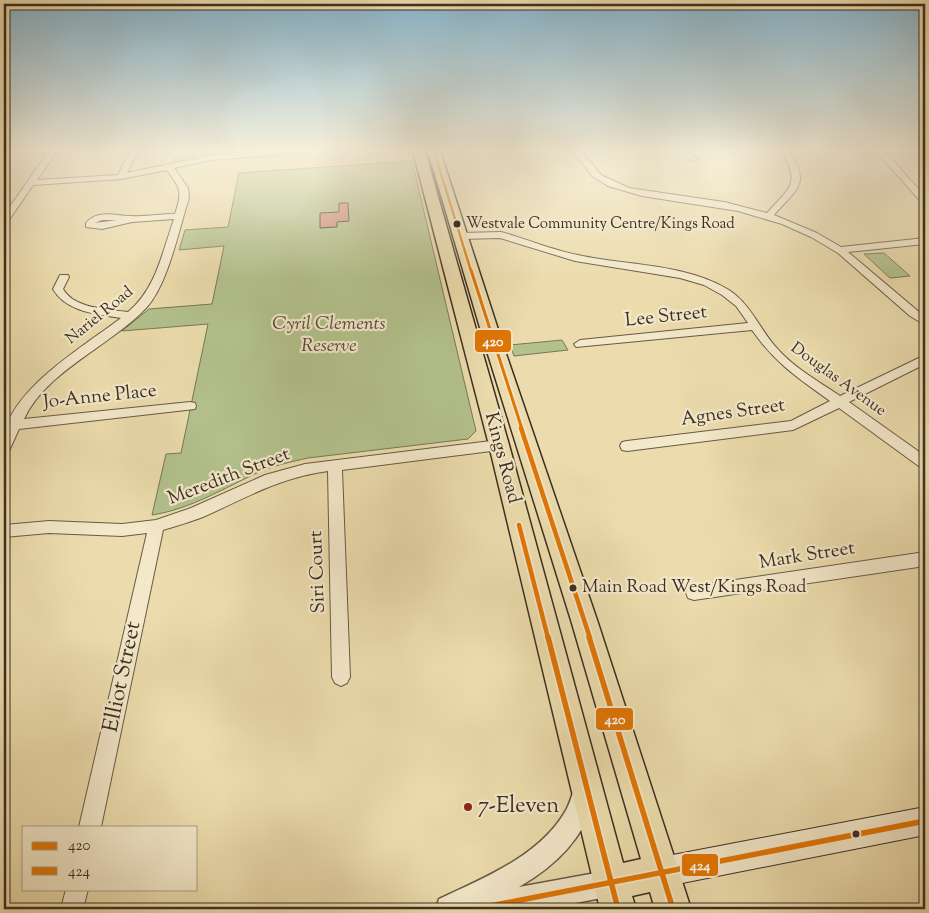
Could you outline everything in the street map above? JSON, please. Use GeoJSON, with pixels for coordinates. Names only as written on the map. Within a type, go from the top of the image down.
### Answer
{"type":"FeatureCollection","features":[{"type":"Feature","properties":{"kind":"main road","name":"Kings Road"},"geometry":{"type":"LineString","coordinates":[[435,194],[452,237]]}},
{"type":"Feature","properties":{"kind":"main road","name":"Kings Road"},"geometry":{"type":"LineString","coordinates":[[443,194],[452,237],[512,444],[587,788],[615,896]]}},
{"type":"Feature","properties":{"kind":"main road","name":"Kings Road"},"geometry":{"type":"LineString","coordinates":[[512,444],[584,620],[673,909]]}},
{"type":"Feature","properties":{"kind":"main road"},"geometry":{"type":"LineString","coordinates":[[615,896],[662,872],[925,822]]}},
{"type":"Feature","properties":{"kind":"street"},"geometry":{"type":"LineString","coordinates":[[4,221],[23,194]]}},
{"type":"Feature","properties":{"kind":"street","name":"Nariel Road"},"geometry":{"type":"LineString","coordinates":[[4,447],[31,395],[48,377],[143,305],[155,288],[185,194]]}},
{"type":"Feature","properties":{"kind":"street"},"geometry":{"type":"LineString","coordinates":[[657,194],[722,204],[769,216],[808,232],[839,250],[925,322]]}},
{"type":"Feature","properties":{"kind":"street"},"geometry":{"type":"LineString","coordinates":[[769,216],[788,194]]}},
{"type":"Feature","properties":{"kind":"street"},"geometry":{"type":"LineString","coordinates":[[132,219],[179,216]]}},
{"type":"Feature","properties":{"kind":"street","name":"Douglas Avenue"},"geometry":{"type":"LineString","coordinates":[[452,237],[501,234],[575,258],[690,277],[718,288],[734,298],[776,356],[925,463]]}},
{"type":"Feature","properties":{"kind":"street"},"geometry":{"type":"LineString","coordinates":[[839,250],[925,242]]}},
{"type":"Feature","properties":{"kind":"street"},"geometry":{"type":"LineString","coordinates":[[64,277],[58,289],[59,294],[67,302],[130,316]]}},
{"type":"Feature","properties":{"kind":"street","name":"Lee Street"},"geometry":{"type":"LineString","coordinates":[[580,344],[756,326]]}},
{"type":"Feature","properties":{"kind":"street","name":"Agnes Street"},"geometry":{"type":"LineString","coordinates":[[627,446],[783,427],[801,422],[925,359]]}},
{"type":"Feature","properties":{"kind":"street","name":"Jo-Anne Place"},"geometry":{"type":"LineString","coordinates":[[14,425],[190,406]]}},
{"type":"Feature","properties":{"kind":"street","name":"Meredith Street"},"geometry":{"type":"LineString","coordinates":[[4,531],[49,527],[122,530],[156,526],[196,514],[270,480],[305,469],[512,444]]}},
{"type":"Feature","properties":{"kind":"street","name":"Siri Court"},"geometry":{"type":"LineString","coordinates":[[335,465],[341,677]]}},
{"type":"Feature","properties":{"kind":"street","name":"Elliot Street"},"geometry":{"type":"LineString","coordinates":[[90,826],[156,526]]}},
{"type":"Feature","properties":{"kind":"street","name":"Mark Street"},"geometry":{"type":"LineString","coordinates":[[694,593],[925,558]]}},
{"type":"Feature","properties":{"kind":"street"},"geometry":{"type":"LineString","coordinates":[[449,909],[502,883],[548,852],[562,839],[572,824],[587,788]]}},
{"type":"Feature","properties":{"kind":"street"},"geometry":{"type":"LineString","coordinates":[[72,909],[76,890]]}},
{"type":"Feature","properties":{"kind":"street"},"geometry":{"type":"LineString","coordinates":[[482,909],[615,896]]}},
{"type":"Feature","properties":{"kind":"green space","name":"Cyril Clements Reserve"},"geometry":{"type":"Polygon","coordinates":[[[235,194],[420,194],[476,431],[468,439],[308,458],[271,467],[194,503],[152,515],[166,454],[181,453],[208,324],[122,331],[149,309],[212,304],[224,246],[179,250],[185,230],[228,227],[235,194]]]}},
{"type":"Feature","properties":{"kind":"green space"},"geometry":{"type":"Polygon","coordinates":[[[884,253],[910,276],[890,278],[864,254],[884,253]]]}},
{"type":"Feature","properties":{"kind":"green space"},"geometry":{"type":"Polygon","coordinates":[[[562,340],[568,350],[514,356],[510,345],[562,340]]]}},
{"type":"Feature","properties":{"kind":"building"},"geometry":{"type":"Polygon","coordinates":[[[339,203],[348,203],[349,221],[337,222],[337,227],[320,228],[320,213],[339,212],[339,203]]]}},
{"type":"Feature","properties":{"kind":"transit line","name":"420"},"geometry":{"type":"LineString","coordinates":[[447,194],[495,348],[584,620],[673,909]]}},
{"type":"Feature","properties":{"kind":"transit line","name":"420"},"geometry":{"type":"LineString","coordinates":[[519,525],[618,909]]}},
{"type":"Feature","properties":{"kind":"transit line","name":"424"},"geometry":{"type":"LineString","coordinates":[[475,909],[925,821]]}},
{"type":"Feature","properties":{"kind":"place","name":"Westvale Community Centre/Kings Road"},"geometry":{"type":"Point","coordinates":[457,224]}},
{"type":"Feature","properties":{"kind":"place","name":"Main Road West/Kings Road"},"geometry":{"type":"Point","coordinates":[573,588]}},
{"type":"Feature","properties":{"kind":"place","name":"7-Eleven"},"geometry":{"type":"Point","coordinates":[468,807]}}]}
